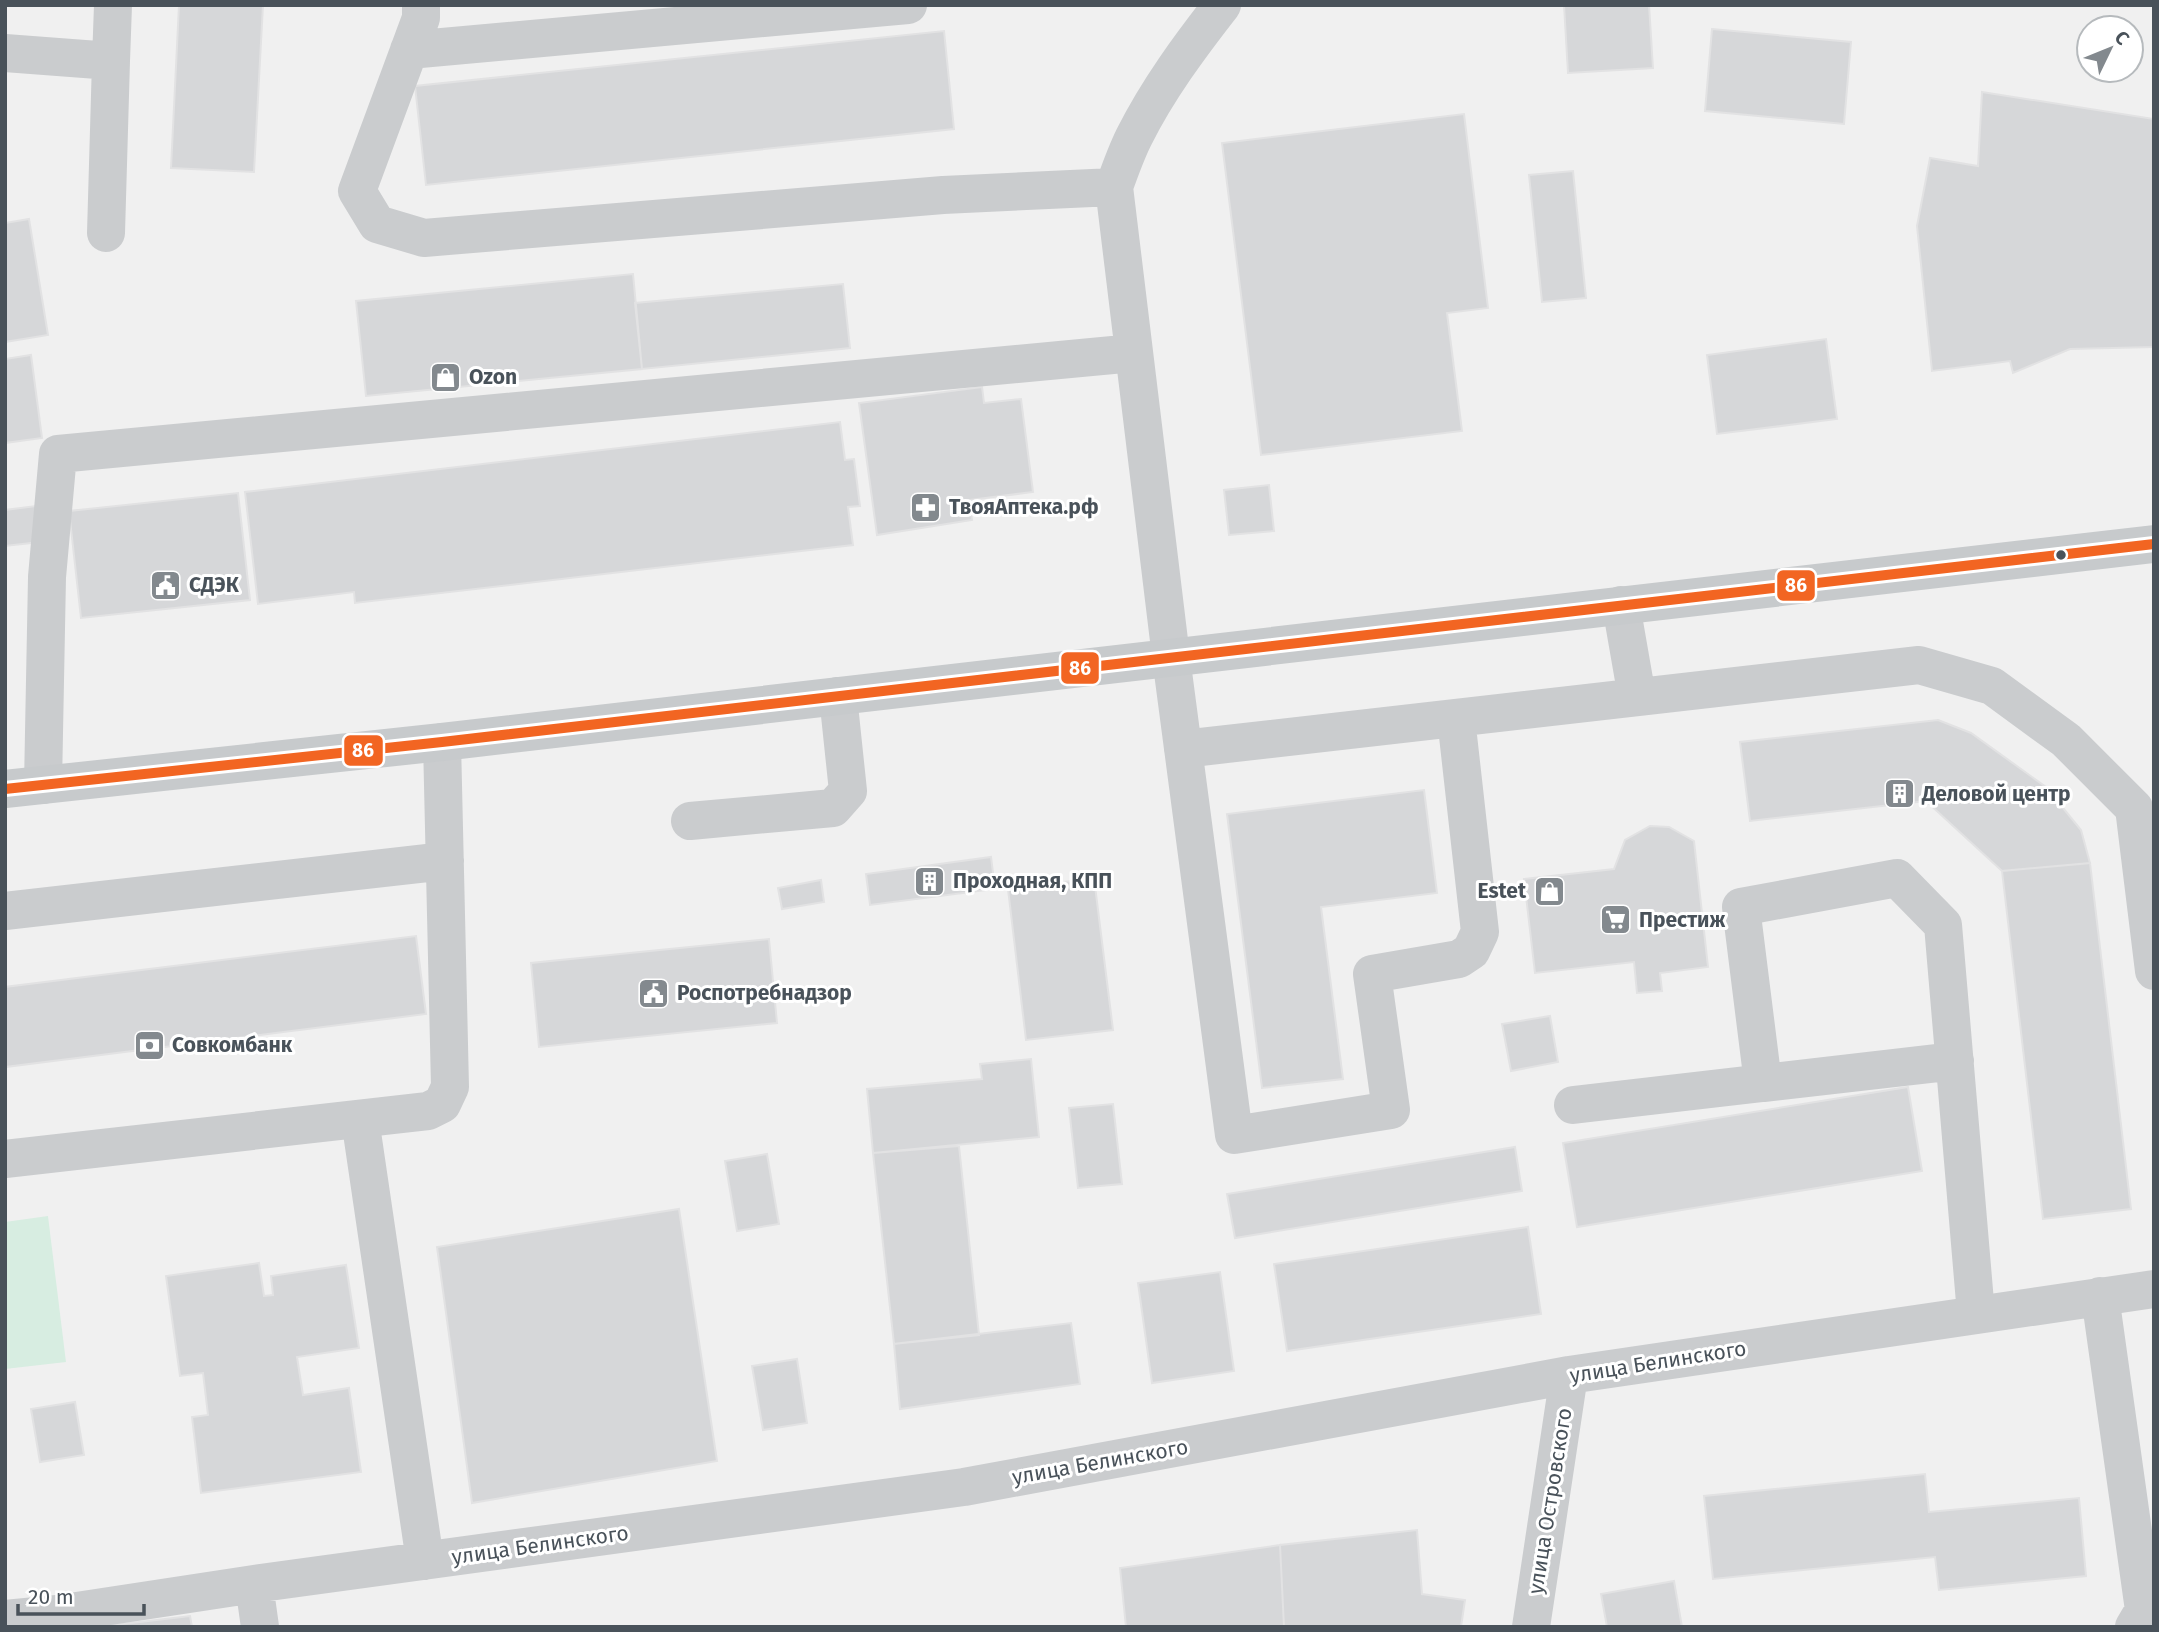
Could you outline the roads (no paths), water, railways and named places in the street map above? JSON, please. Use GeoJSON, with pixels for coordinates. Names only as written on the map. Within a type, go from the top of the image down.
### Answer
{"type":"FeatureCollection","features":[{"type":"Feature","properties":{"kind":"main road"},"geometry":{"type":"LineString","coordinates":[[5,789],[442,742],[2154,544]]}},
{"type":"Feature","properties":{"kind":"street"},"geometry":{"type":"LineString","coordinates":[[106,233],[113,5]]}},
{"type":"Feature","properties":{"kind":"street"},"geometry":{"type":"LineString","coordinates":[[421,5],[421,18],[357,191],[377,224],[424,238],[943,195],[1114,187]]}},
{"type":"Feature","properties":{"kind":"street"},"geometry":{"type":"LineString","coordinates":[[409,50],[587,20],[908,5]]}},
{"type":"Feature","properties":{"kind":"street"},"geometry":{"type":"LineString","coordinates":[[1222,5],[1158,95],[1134,138],[1114,187],[1171,657],[1234,1135],[1391,1110],[1372,974],[1459,959],[1471,951],[1480,932],[1456,718]]}},
{"type":"Feature","properties":{"kind":"street"},"geometry":{"type":"LineString","coordinates":[[5,53],[111,61]]}},
{"type":"Feature","properties":{"kind":"street"},"geometry":{"type":"LineString","coordinates":[[43,785],[47,578],[58,454],[1134,353]]}},
{"type":"Feature","properties":{"kind":"street"},"geometry":{"type":"LineString","coordinates":[[1621,605],[1637,697]]}},
{"type":"Feature","properties":{"kind":"street"},"geometry":{"type":"LineString","coordinates":[[1183,749],[1919,665],[1992,686],[2066,740],[2134,808],[2154,971]]}},
{"type":"Feature","properties":{"kind":"street"},"geometry":{"type":"LineString","coordinates":[[690,821],[833,808],[848,791],[838,695]]}},
{"type":"Feature","properties":{"kind":"street"},"geometry":{"type":"LineString","coordinates":[[5,1159],[428,1111],[442,1104],[450,1087],[442,742]]}},
{"type":"Feature","properties":{"kind":"street"},"geometry":{"type":"LineString","coordinates":[[5,911],[445,861]]}},
{"type":"Feature","properties":{"kind":"street"},"geometry":{"type":"LineString","coordinates":[[1763,1083],[1741,907],[1897,878],[1943,925],[1976,1314]]}},
{"type":"Feature","properties":{"kind":"street"},"geometry":{"type":"LineString","coordinates":[[1573,1105],[1955,1061]]}},
{"type":"Feature","properties":{"kind":"street"},"geometry":{"type":"LineString","coordinates":[[360,1119],[425,1561]]}},
{"type":"Feature","properties":{"kind":"street","name":"улица Белинского"},"geometry":{"type":"LineString","coordinates":[[5,1619],[57,1620],[254,1584],[964,1487],[1569,1375],[2154,1289]]}},
{"type":"Feature","properties":{"kind":"street"},"geometry":{"type":"LineString","coordinates":[[2100,1296],[2144,1610],[2134,1627]]}},
{"type":"Feature","properties":{"kind":"street","name":"улица Островского"},"geometry":{"type":"LineString","coordinates":[[1531,1627],[1569,1375]]}},
{"type":"Feature","properties":{"kind":"street"},"geometry":{"type":"LineString","coordinates":[[254,1584],[260,1627]]}},
{"type":"Feature","properties":{"kind":"place","name":"Ozon"},"geometry":{"type":"Point","coordinates":[446,377]}},
{"type":"Feature","properties":{"kind":"place","name":"ТвояАптека.рф"},"geometry":{"type":"Point","coordinates":[926,507]}},
{"type":"Feature","properties":{"kind":"place","name":"СДЭК"},"geometry":{"type":"Point","coordinates":[166,585]}},
{"type":"Feature","properties":{"kind":"place","name":"Деловой центр"},"geometry":{"type":"Point","coordinates":[1899,794]}},
{"type":"Feature","properties":{"kind":"place","name":"Проходная, КПП"},"geometry":{"type":"Point","coordinates":[930,881]}},
{"type":"Feature","properties":{"kind":"place","name":"Estet"},"geometry":{"type":"Point","coordinates":[1549,891]}},
{"type":"Feature","properties":{"kind":"place","name":"Престиж"},"geometry":{"type":"Point","coordinates":[1616,920]}},
{"type":"Feature","properties":{"kind":"place","name":"Роспотребнадзор"},"geometry":{"type":"Point","coordinates":[654,993]}},
{"type":"Feature","properties":{"kind":"place","name":"Совкомбанк"},"geometry":{"type":"Point","coordinates":[149,1045]}}]}
